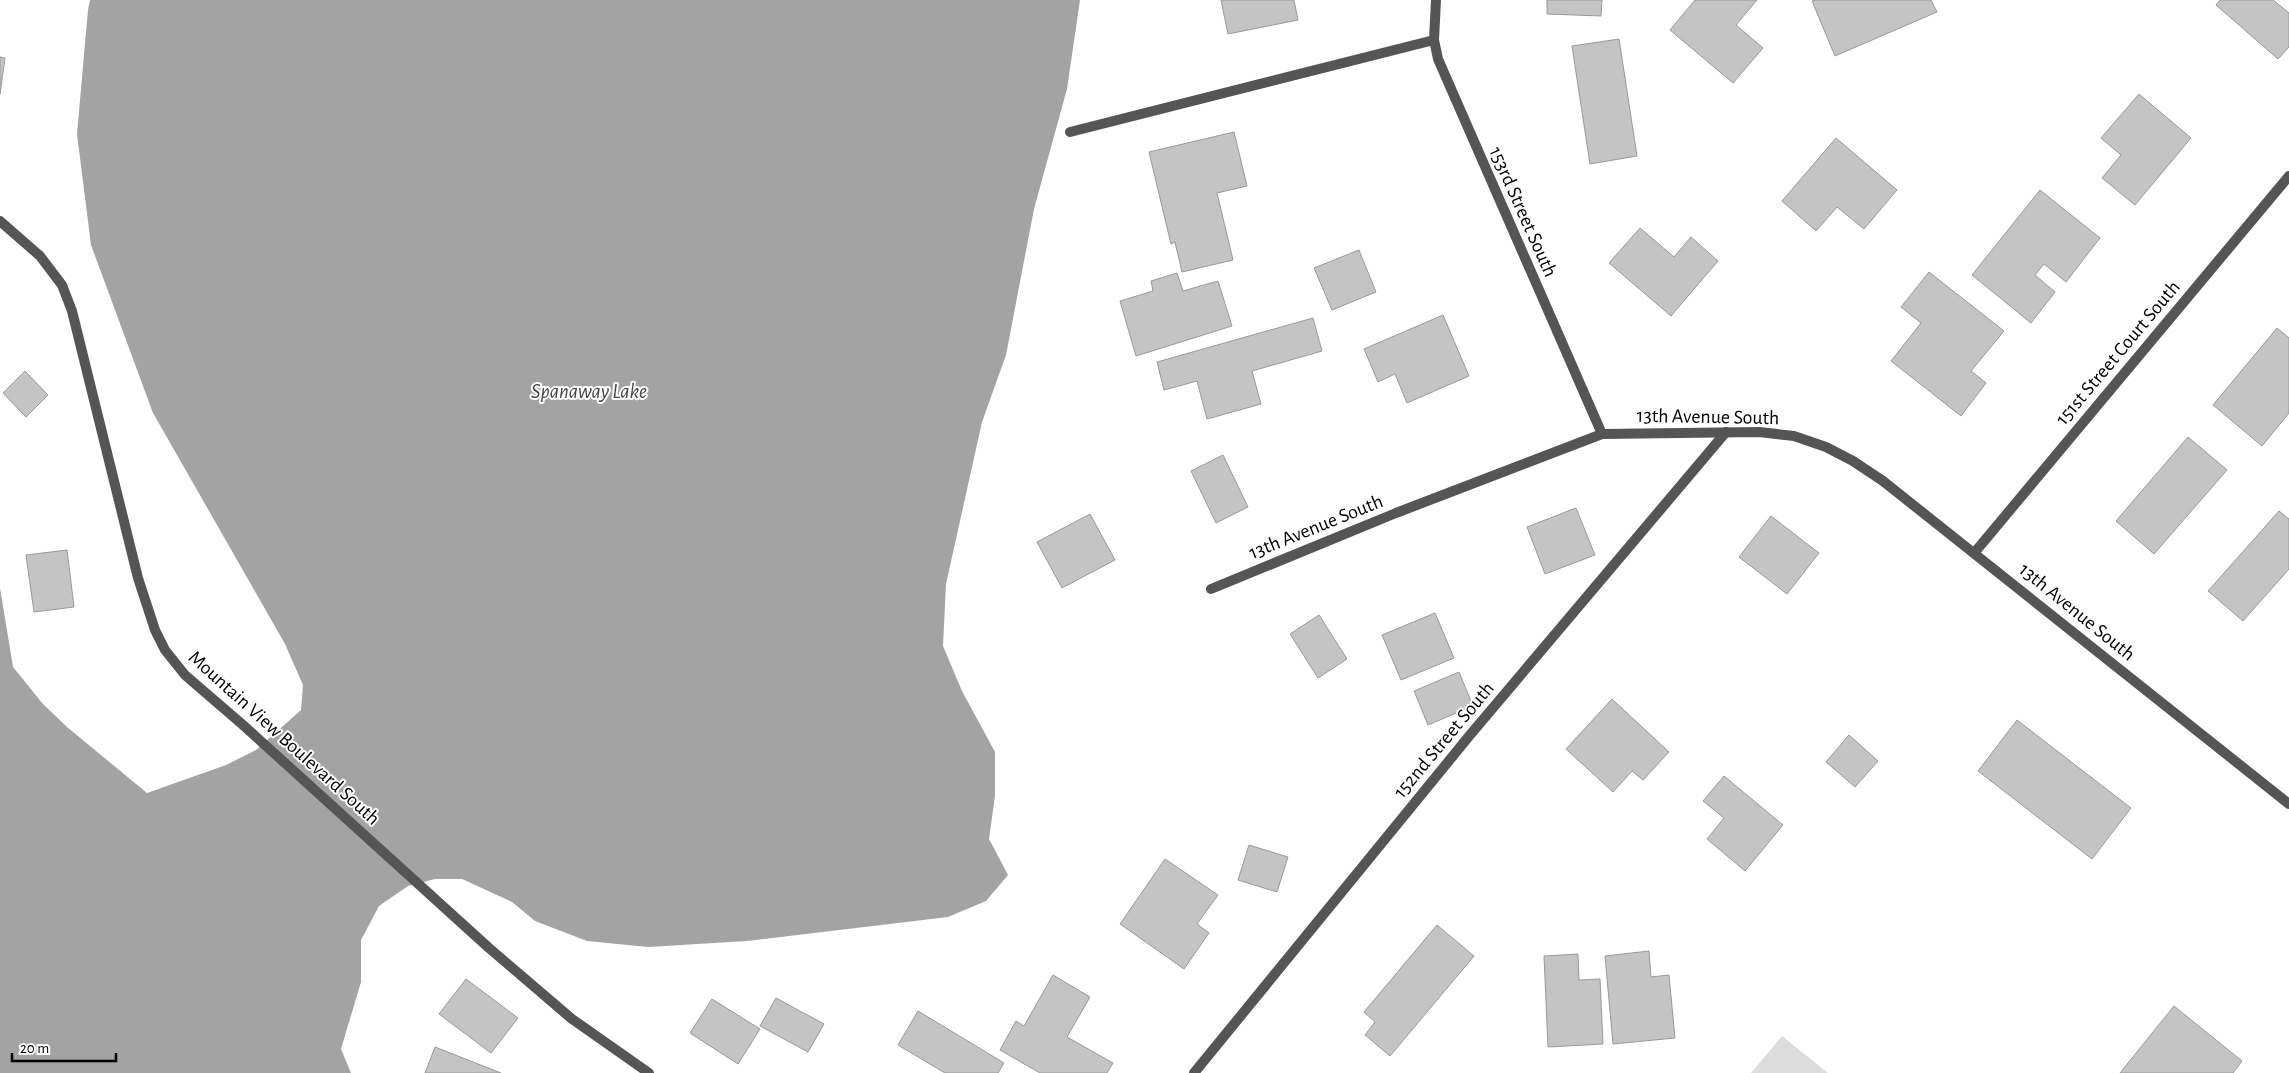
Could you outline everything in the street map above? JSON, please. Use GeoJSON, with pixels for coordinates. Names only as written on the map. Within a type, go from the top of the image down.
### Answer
{"type":"FeatureCollection","features":[{"type":"Feature","properties":{"kind":"street","name":"153rd Street South"},"geometry":{"type":"LineString","coordinates":[[1436,0],[1434,40],[1438,59],[1602,434]]}},
{"type":"Feature","properties":{"kind":"street"},"geometry":{"type":"LineString","coordinates":[[1070,132],[1434,40]]}},
{"type":"Feature","properties":{"kind":"street","name":"151st Street Court South"},"geometry":{"type":"LineString","coordinates":[[1975,552],[2289,176]]}},
{"type":"Feature","properties":{"kind":"street","name":"Mountain View Boulevard South"},"geometry":{"type":"LineString","coordinates":[[0,221],[40,256],[62,285],[72,311],[138,578],[155,630],[165,650],[185,675],[243,725],[489,948],[572,1019],[650,1073]]}},
{"type":"Feature","properties":{"kind":"street","name":"152nd Street South"},"geometry":{"type":"LineString","coordinates":[[1194,1073],[1470,735],[1726,432]]}},
{"type":"Feature","properties":{"kind":"street","name":"13th Avenue South"},"geometry":{"type":"LineString","coordinates":[[1211,588],[1396,513],[1602,434],[1759,432],[1794,436],[1826,447],[1883,481],[1975,552],[2289,804]]}},
{"type":"Feature","properties":{"kind":"shaded area"},"geometry":{"type":"Polygon","coordinates":[[[1782,1036],[1828,1073],[1751,1073],[1782,1036]]]}},
{"type":"Feature","properties":{"kind":"water","name":"Spanaway Lake"},"geometry":{"type":"Polygon","coordinates":[[[90,0],[1080,0],[1067,89],[1034,209],[1006,355],[982,422],[946,584],[943,646],[962,691],[995,752],[995,796],[989,839],[1008,875],[986,901],[948,917],[747,941],[648,947],[587,941],[535,921],[512,902],[462,879],[435,879],[408,886],[379,906],[361,940],[361,982],[341,1049],[351,1073],[0,1073],[0,588],[13,667],[43,704],[67,727],[147,793],[226,765],[256,750],[301,710],[303,685],[285,644],[153,413],[91,245],[77,134],[90,0]]]}},
{"type":"Feature","properties":{"kind":"building"},"geometry":{"type":"Polygon","coordinates":[[[1221,0],[1294,0],[1298,20],[1228,34],[1221,0]]]}},
{"type":"Feature","properties":{"kind":"building"},"geometry":{"type":"Polygon","coordinates":[[[1547,0],[1602,0],[1601,16],[1547,14],[1547,0]]]}},
{"type":"Feature","properties":{"kind":"building"},"geometry":{"type":"Polygon","coordinates":[[[1695,0],[1757,0],[1736,25],[1763,48],[1733,83],[1670,30],[1695,0]]]}},
{"type":"Feature","properties":{"kind":"building"},"geometry":{"type":"Polygon","coordinates":[[[1931,0],[1937,12],[1835,56],[1812,1],[1931,0]]]}},
{"type":"Feature","properties":{"kind":"building"},"geometry":{"type":"Polygon","coordinates":[[[2220,0],[2273,0],[2289,13],[2289,47],[2278,59],[2216,5],[2220,0]]]}},
{"type":"Feature","properties":{"kind":"building"},"geometry":{"type":"Polygon","coordinates":[[[1619,39],[1637,156],[1590,164],[1572,46],[1619,39]]]}},
{"type":"Feature","properties":{"kind":"building"},"geometry":{"type":"Polygon","coordinates":[[[0,57],[5,58],[0,94],[0,57]]]}},
{"type":"Feature","properties":{"kind":"building"},"geometry":{"type":"Polygon","coordinates":[[[2139,94],[2191,138],[2135,205],[2102,178],[2121,155],[2101,138],[2139,94]]]}},
{"type":"Feature","properties":{"kind":"building"},"geometry":{"type":"Polygon","coordinates":[[[1234,132],[1247,186],[1217,193],[1233,260],[1182,272],[1175,242],[1171,244],[1149,152],[1234,132]]]}},
{"type":"Feature","properties":{"kind":"building"},"geometry":{"type":"Polygon","coordinates":[[[1836,138],[1897,190],[1864,229],[1837,207],[1816,231],[1782,201],[1836,138]]]}},
{"type":"Feature","properties":{"kind":"building"},"geometry":{"type":"Polygon","coordinates":[[[2040,190],[2100,238],[2066,282],[2044,264],[2035,275],[2055,292],[2031,323],[1972,275],[2040,190]]]}},
{"type":"Feature","properties":{"kind":"building"},"geometry":{"type":"Polygon","coordinates":[[[1640,228],[1674,257],[1691,237],[1718,261],[1671,316],[1609,263],[1640,228]]]}},
{"type":"Feature","properties":{"kind":"building"},"geometry":{"type":"Polygon","coordinates":[[[1359,250],[1376,292],[1332,310],[1314,268],[1359,250]]]}},
{"type":"Feature","properties":{"kind":"building"},"geometry":{"type":"Polygon","coordinates":[[[1929,272],[2004,331],[1971,371],[1986,383],[1961,416],[1891,361],[1921,323],[1901,307],[1929,272]]]}},
{"type":"Feature","properties":{"kind":"building"},"geometry":{"type":"Polygon","coordinates":[[[1177,273],[1183,291],[1218,281],[1232,326],[1136,356],[1120,301],[1153,291],[1151,281],[1177,273]]]}},
{"type":"Feature","properties":{"kind":"building"},"geometry":{"type":"Polygon","coordinates":[[[1443,315],[1469,376],[1407,403],[1395,374],[1378,382],[1364,349],[1443,315]]]}},
{"type":"Feature","properties":{"kind":"building"},"geometry":{"type":"Polygon","coordinates":[[[1313,318],[1322,351],[1252,371],[1261,404],[1207,419],[1197,381],[1164,390],[1157,362],[1313,318]]]}},
{"type":"Feature","properties":{"kind":"building"},"geometry":{"type":"Polygon","coordinates":[[[2277,328],[2289,338],[2289,413],[2262,446],[2213,405],[2277,328]]]}},
{"type":"Feature","properties":{"kind":"building"},"geometry":{"type":"Polygon","coordinates":[[[25,371],[48,395],[26,417],[3,393],[25,371]]]}},
{"type":"Feature","properties":{"kind":"building"},"geometry":{"type":"Polygon","coordinates":[[[2188,437],[2227,470],[2154,554],[2116,521],[2188,437]]]}},
{"type":"Feature","properties":{"kind":"building"},"geometry":{"type":"Polygon","coordinates":[[[1223,455],[1248,507],[1216,523],[1191,471],[1223,455]]]}},
{"type":"Feature","properties":{"kind":"building"},"geometry":{"type":"Polygon","coordinates":[[[1576,508],[1595,555],[1545,574],[1527,527],[1576,508]]]}},
{"type":"Feature","properties":{"kind":"building"},"geometry":{"type":"Polygon","coordinates":[[[2279,511],[2289,519],[2289,569],[2243,621],[2208,591],[2279,511]]]}},
{"type":"Feature","properties":{"kind":"building"},"geometry":{"type":"Polygon","coordinates":[[[1090,514],[1115,560],[1062,588],[1037,542],[1090,514]]]}},
{"type":"Feature","properties":{"kind":"building"},"geometry":{"type":"Polygon","coordinates":[[[1771,516],[1819,553],[1787,594],[1739,557],[1771,516]]]}},
{"type":"Feature","properties":{"kind":"building"},"geometry":{"type":"Polygon","coordinates":[[[67,550],[74,607],[34,612],[26,555],[67,550]]]}},
{"type":"Feature","properties":{"kind":"building"},"geometry":{"type":"Polygon","coordinates":[[[1435,613],[1454,658],[1401,680],[1382,635],[1435,613]]]}},
{"type":"Feature","properties":{"kind":"building"},"geometry":{"type":"Polygon","coordinates":[[[1319,615],[1347,659],[1318,678],[1290,634],[1319,615]]]}},
{"type":"Feature","properties":{"kind":"building"},"geometry":{"type":"Polygon","coordinates":[[[1459,672],[1473,706],[1428,725],[1414,691],[1459,672]]]}},
{"type":"Feature","properties":{"kind":"building"},"geometry":{"type":"Polygon","coordinates":[[[1612,699],[1669,752],[1643,780],[1632,771],[1613,792],[1566,749],[1612,699]]]}},
{"type":"Feature","properties":{"kind":"building"},"geometry":{"type":"Polygon","coordinates":[[[2017,720],[2131,808],[2092,859],[1978,771],[2017,720]]]}},
{"type":"Feature","properties":{"kind":"building"},"geometry":{"type":"Polygon","coordinates":[[[1849,735],[1878,761],[1855,787],[1826,762],[1849,735]]]}},
{"type":"Feature","properties":{"kind":"building"},"geometry":{"type":"Polygon","coordinates":[[[1724,776],[1783,825],[1745,871],[1707,839],[1724,818],[1703,801],[1724,776]]]}},
{"type":"Feature","properties":{"kind":"building"},"geometry":{"type":"Polygon","coordinates":[[[1249,845],[1288,857],[1277,892],[1238,880],[1249,845]]]}},
{"type":"Feature","properties":{"kind":"building"},"geometry":{"type":"Polygon","coordinates":[[[1165,859],[1218,895],[1197,924],[1209,933],[1184,969],[1120,924],[1165,859]]]}},
{"type":"Feature","properties":{"kind":"building"},"geometry":{"type":"Polygon","coordinates":[[[1437,925],[1474,956],[1390,1056],[1365,1035],[1375,1022],[1364,1012],[1437,925]]]}},
{"type":"Feature","properties":{"kind":"building"},"geometry":{"type":"Polygon","coordinates":[[[1649,951],[1651,977],[1669,975],[1675,1038],[1613,1044],[1605,956],[1649,951]]]}},
{"type":"Feature","properties":{"kind":"building"},"geometry":{"type":"Polygon","coordinates":[[[1578,954],[1579,980],[1600,979],[1603,1044],[1548,1047],[1544,956],[1578,954]]]}},
{"type":"Feature","properties":{"kind":"building"},"geometry":{"type":"Polygon","coordinates":[[[1053,975],[1090,997],[1067,1037],[1113,1063],[1107,1073],[1040,1073],[1000,1050],[1016,1021],[1024,1026],[1053,975]]]}},
{"type":"Feature","properties":{"kind":"building"},"geometry":{"type":"Polygon","coordinates":[[[466,979],[518,1018],[491,1053],[439,1014],[466,979]]]}},
{"type":"Feature","properties":{"kind":"building"},"geometry":{"type":"Polygon","coordinates":[[[776,998],[824,1024],[808,1052],[760,1026],[776,998]]]}},
{"type":"Feature","properties":{"kind":"building"},"geometry":{"type":"Polygon","coordinates":[[[712,999],[760,1029],[738,1064],[690,1033],[712,999]]]}},
{"type":"Feature","properties":{"kind":"building"},"geometry":{"type":"Polygon","coordinates":[[[2174,1006],[2242,1061],[2233,1073],[2120,1073],[2174,1006]]]}},
{"type":"Feature","properties":{"kind":"building"},"geometry":{"type":"Polygon","coordinates":[[[918,1011],[1004,1063],[998,1073],[945,1073],[898,1045],[918,1011]]]}},
{"type":"Feature","properties":{"kind":"building"},"geometry":{"type":"Polygon","coordinates":[[[435,1047],[501,1073],[425,1073],[435,1047]]]}}]}
